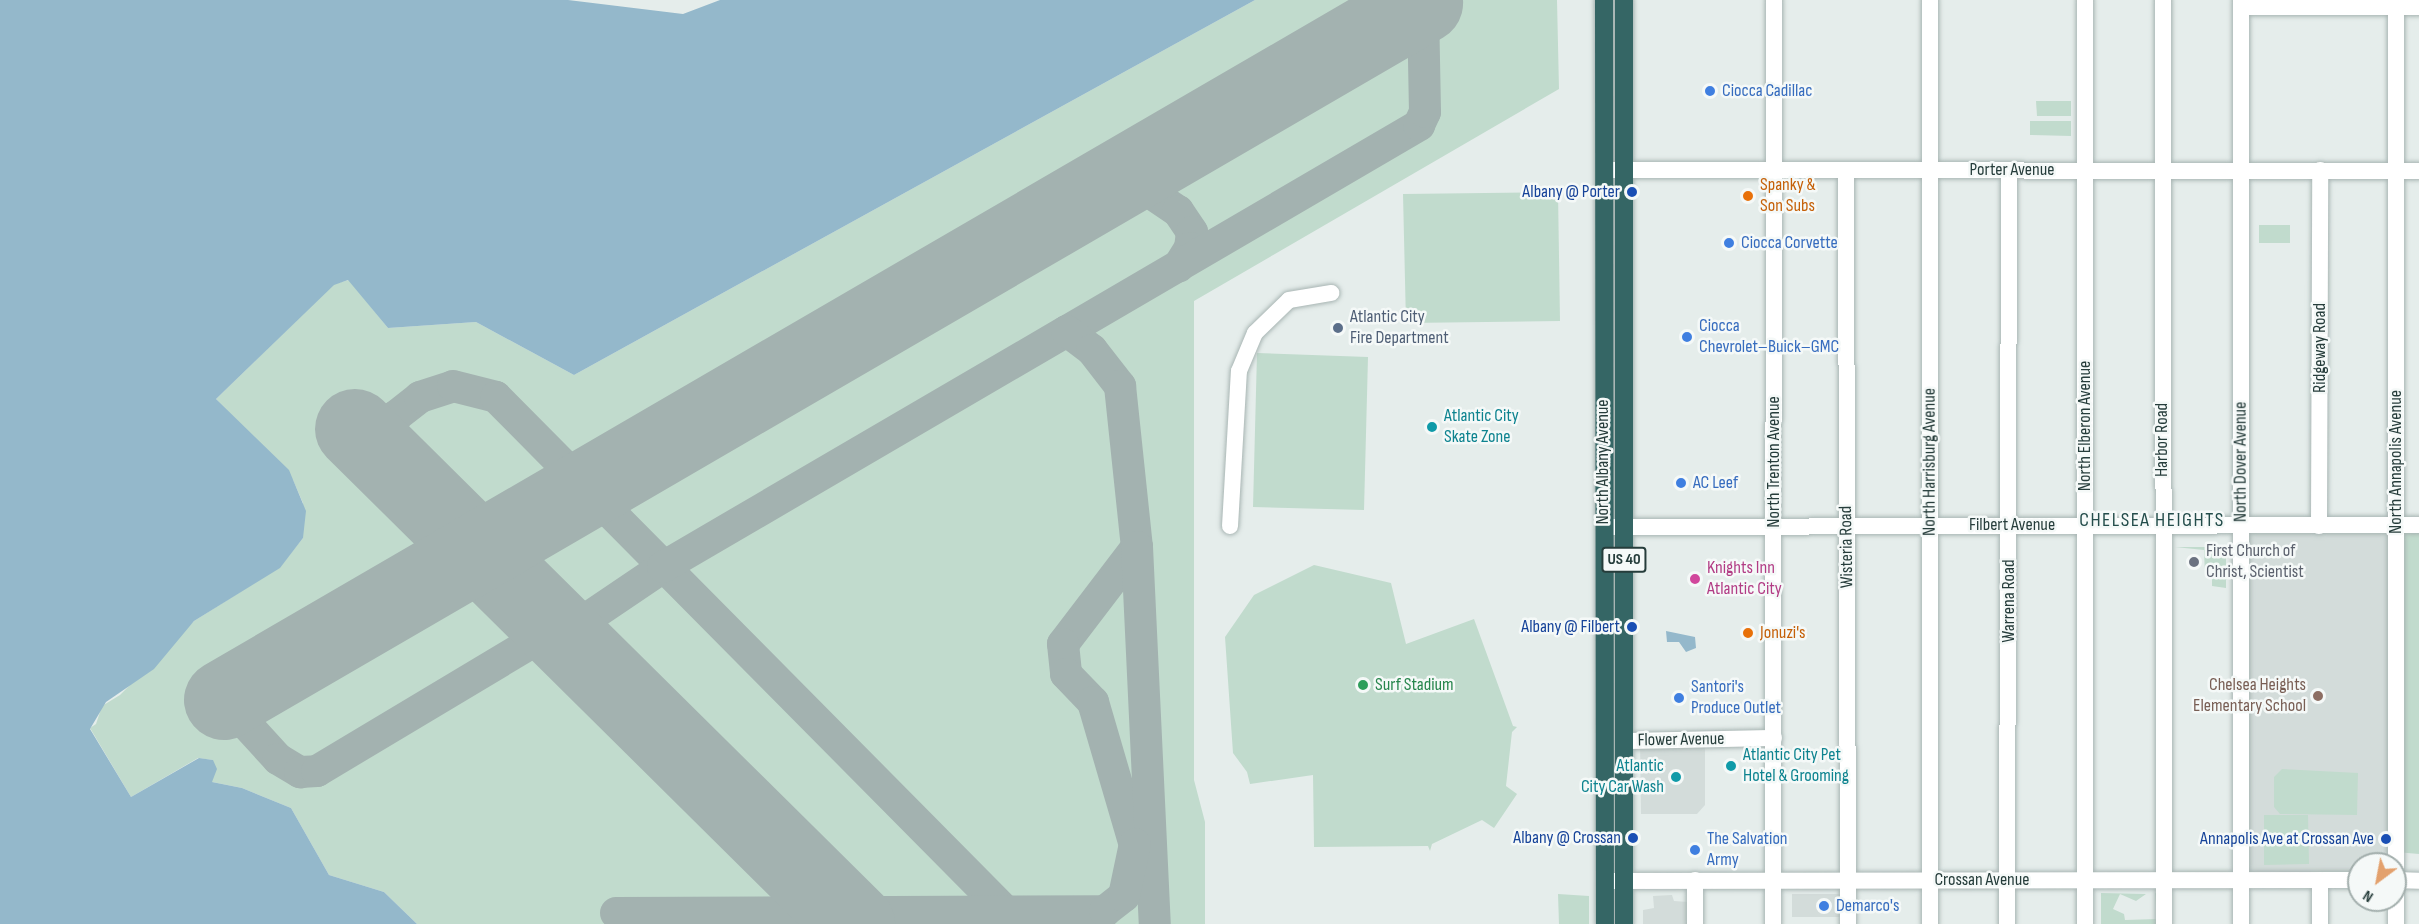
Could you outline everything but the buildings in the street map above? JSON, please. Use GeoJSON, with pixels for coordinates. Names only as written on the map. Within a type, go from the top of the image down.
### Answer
{"type":"FeatureCollection","features":[{"type":"Feature","properties":{"kind":"highway","name":"North Albany Avenue"},"geometry":{"type":"LineString","coordinates":[[1604,0],[1614,170],[1615,526],[1605,924]]}},
{"type":"Feature","properties":{"kind":"highway","name":"North Albany Avenue"},"geometry":{"type":"LineString","coordinates":[[1614,170],[1624,0]]}},
{"type":"Feature","properties":{"kind":"highway","name":"North Albany Avenue"},"geometry":{"type":"LineString","coordinates":[[1615,526],[1625,741],[1624,924]]}},
{"type":"Feature","properties":{"kind":"street","name":"North Trenton Avenue"},"geometry":{"type":"LineString","coordinates":[[1773,924],[1774,0]]}},
{"type":"Feature","properties":{"kind":"street","name":"North Harrisburg Avenue"},"geometry":{"type":"LineString","coordinates":[[1930,0],[1930,924]]}},
{"type":"Feature","properties":{"kind":"street","name":"North Elberon Avenue"},"geometry":{"type":"LineString","coordinates":[[2085,0],[2085,924]]}},
{"type":"Feature","properties":{"kind":"street","name":"Harbor Road"},"geometry":{"type":"LineString","coordinates":[[2163,0],[2164,924]]}},
{"type":"Feature","properties":{"kind":"street"},"geometry":{"type":"LineString","coordinates":[[2241,4],[2397,4],[2419,7]]}},
{"type":"Feature","properties":{"kind":"street","name":"North Dover Avenue"},"geometry":{"type":"LineString","coordinates":[[2241,4],[2241,924]]}},
{"type":"Feature","properties":{"kind":"street","name":"North Annapolis Avenue"},"geometry":{"type":"LineString","coordinates":[[2395,852],[2397,4]]}},
{"type":"Feature","properties":{"kind":"street","name":"Porter Avenue"},"geometry":{"type":"LineString","coordinates":[[1614,170],[2419,171]]}},
{"type":"Feature","properties":{"kind":"street","name":"Wisteria Road"},"geometry":{"type":"LineString","coordinates":[[1846,170],[1848,924]]}},
{"type":"Feature","properties":{"kind":"street","name":"Ridgeway Road"},"geometry":{"type":"LineString","coordinates":[[2319,526],[2320,170]]}},
{"type":"Feature","properties":{"kind":"street","name":"Warrena Road"},"geometry":{"type":"LineString","coordinates":[[2007,924],[2009,171]]}},
{"type":"Feature","properties":{"kind":"street"},"geometry":{"type":"LineString","coordinates":[[1230,526],[1239,371],[1255,333],[1289,300],[1330,293]]}},
{"type":"Feature","properties":{"kind":"street","name":"Filbert Avenue"},"geometry":{"type":"LineString","coordinates":[[1615,526],[2419,525]]}},
{"type":"Feature","properties":{"kind":"street","name":"Flower Avenue"},"geometry":{"type":"LineString","coordinates":[[1625,741],[1774,738]]}},
{"type":"Feature","properties":{"kind":"street"},"geometry":{"type":"LineString","coordinates":[[1695,880],[1695,924]]}},
{"type":"Feature","properties":{"kind":"street"},"geometry":{"type":"LineString","coordinates":[[2320,880],[2320,924]]}},
{"type":"Feature","properties":{"kind":"street","name":"Crossan Avenue"},"geometry":{"type":"LineString","coordinates":[[1605,881],[2347,880]]}},
{"type":"Feature","properties":{"kind":"shaded area","name":"Chelsea Heights Elementary School"},"geometry":{"type":"Polygon","coordinates":[[[2241,525],[2395,525],[2395,852],[2347,852],[2347,880],[2240,880],[2241,525]]]}},
{"type":"Feature","properties":{"kind":"shaded area"},"geometry":{"type":"Polygon","coordinates":[[[1705,739],[1705,805],[1697,814],[1641,814],[1640,740],[1705,739]]]}},
{"type":"Feature","properties":{"kind":"shaded area"},"geometry":{"type":"Polygon","coordinates":[[[1792,894],[1843,894],[1843,917],[1792,917],[1792,894]]]}},
{"type":"Feature","properties":{"kind":"shaded area"},"geometry":{"type":"Polygon","coordinates":[[[1672,895],[1674,901],[1688,902],[1688,924],[1643,924],[1643,910],[1654,908],[1653,896],[1672,895]]]}},
{"type":"Feature","properties":{"kind":"green space"},"geometry":{"type":"Polygon","coordinates":[[[1255,0],[1557,0],[1559,89],[1194,301],[1194,780],[1205,822],[1205,924],[417,924],[384,892],[329,875],[291,808],[242,788],[212,782],[213,760],[198,758],[131,797],[90,728],[96,724],[102,706],[120,695],[194,621],[280,567],[303,538],[303,503],[293,480],[216,399],[334,284],[349,280],[388,328],[476,322],[574,375],[1255,0]]]}},
{"type":"Feature","properties":{"kind":"green space"},"geometry":{"type":"Polygon","coordinates":[[[2036,101],[2071,101],[2071,116],[2037,116],[2036,101]]]}},
{"type":"Feature","properties":{"kind":"green space"},"geometry":{"type":"Polygon","coordinates":[[[2030,121],[2071,121],[2071,136],[2030,135],[2030,121]]]}},
{"type":"Feature","properties":{"kind":"green space"},"geometry":{"type":"Polygon","coordinates":[[[1558,192],[1560,321],[1406,323],[1403,194],[1558,192]]]}},
{"type":"Feature","properties":{"kind":"green space"},"geometry":{"type":"Polygon","coordinates":[[[2259,225],[2290,225],[2290,243],[2259,243],[2259,225]]]}},
{"type":"Feature","properties":{"kind":"green space"},"geometry":{"type":"Polygon","coordinates":[[[1257,353],[1368,357],[1364,510],[1253,507],[1257,353]]]}},
{"type":"Feature","properties":{"kind":"green space"},"geometry":{"type":"Polygon","coordinates":[[[2395,525],[2419,525],[2419,854],[2396,852],[2395,525]]]}},
{"type":"Feature","properties":{"kind":"green space"},"geometry":{"type":"Polygon","coordinates":[[[2175,547],[2226,547],[2226,588],[2212,586],[2212,576],[2205,576],[2204,550],[2175,547]]]}},
{"type":"Feature","properties":{"kind":"green space","name":"Surf Stadium"},"geometry":{"type":"Polygon","coordinates":[[[1314,565],[1391,583],[1406,644],[1474,619],[1513,726],[1517,727],[1512,732],[1506,786],[1517,794],[1494,828],[1482,820],[1432,844],[1430,851],[1428,846],[1314,847],[1313,775],[1250,784],[1247,772],[1233,753],[1225,637],[1254,595],[1314,565]]]}},
{"type":"Feature","properties":{"kind":"green space"},"geometry":{"type":"Polygon","coordinates":[[[2282,769],[2358,773],[2357,815],[2280,814],[2274,807],[2274,777],[2282,769]]]}},
{"type":"Feature","properties":{"kind":"green space"},"geometry":{"type":"Polygon","coordinates":[[[2264,815],[2308,815],[2309,864],[2264,865],[2264,815]]]}},
{"type":"Feature","properties":{"kind":"green space"},"geometry":{"type":"Polygon","coordinates":[[[2101,893],[2146,894],[2136,901],[2120,894],[2113,909],[2124,914],[2125,920],[2157,919],[2155,893],[2160,893],[2159,924],[2101,924],[2101,893]]]}},
{"type":"Feature","properties":{"kind":"green space"},"geometry":{"type":"Polygon","coordinates":[[[1558,894],[1589,896],[1589,924],[1559,924],[1558,894]]]}},
{"type":"Feature","properties":{"kind":"water"},"geometry":{"type":"Polygon","coordinates":[[[0,0],[568,0],[683,14],[720,0],[1255,0],[574,375],[476,322],[388,328],[348,280],[334,285],[216,399],[289,470],[306,511],[303,538],[280,568],[194,621],[154,669],[106,702],[90,729],[131,797],[199,758],[213,760],[217,769],[212,782],[242,788],[291,808],[329,875],[384,892],[417,924],[0,924],[0,0]]]}},
{"type":"Feature","properties":{"kind":"water"},"geometry":{"type":"Polygon","coordinates":[[[1666,631],[1695,637],[1696,648],[1686,652],[1679,642],[1667,642],[1666,631]]]}},
{"type":"Feature","properties":{"kind":"taxiway"},"geometry":{"type":"LineString","coordinates":[[1067,331],[1419,125],[1425,112],[1423,3]]}},
{"type":"Feature","properties":{"kind":"taxiway"},"geometry":{"type":"LineString","coordinates":[[1101,190],[1124,185],[1145,189],[1178,211],[1192,232],[1190,248],[1178,267]]}},
{"type":"Feature","properties":{"kind":"taxiway"},"geometry":{"type":"LineString","coordinates":[[224,700],[278,759],[300,772],[317,771],[556,628],[573,628],[663,567],[1067,331],[1092,350],[1120,386],[1137,547],[1155,924]]}},
{"type":"Feature","properties":{"kind":"taxiway"},"geometry":{"type":"LineString","coordinates":[[381,454],[396,416],[420,397],[453,386],[496,397],[1018,924]]}},
{"type":"Feature","properties":{"kind":"taxiway"},"geometry":{"type":"LineString","coordinates":[[1137,547],[1063,644],[1066,674],[1093,702],[1138,856]]}},
{"type":"Feature","properties":{"kind":"taxiway"},"geometry":{"type":"LineString","coordinates":[[616,913],[1105,911],[1124,896],[1135,844]]}},
{"type":"Feature","properties":{"kind":"runway"},"geometry":{"type":"LineString","coordinates":[[224,700],[1423,3]]}},
{"type":"Feature","properties":{"kind":"runway"},"geometry":{"type":"LineString","coordinates":[[355,429],[855,924]]}},
{"type":"Feature","properties":{"kind":"place","name":"Ciocca Cadillac"},"geometry":{"type":"Point","coordinates":[1710,91]}},
{"type":"Feature","properties":{"kind":"place","name":"Albany @ Porter"},"geometry":{"type":"Point","coordinates":[1632,192]}},
{"type":"Feature","properties":{"kind":"place","name":"Spanky & Son Subs"},"geometry":{"type":"Point","coordinates":[1748,196]}},
{"type":"Feature","properties":{"kind":"place","name":"Ciocca Corvette"},"geometry":{"type":"Point","coordinates":[1729,243]}},
{"type":"Feature","properties":{"kind":"place","name":"Atlantic City Fire Department"},"geometry":{"type":"Point","coordinates":[1338,328]}},
{"type":"Feature","properties":{"kind":"place","name":"Ciocca Chevrolet–Buick–GMC"},"geometry":{"type":"Point","coordinates":[1687,337]}},
{"type":"Feature","properties":{"kind":"place","name":"Atlantic City Skate Zone"},"geometry":{"type":"Point","coordinates":[1432,427]}},
{"type":"Feature","properties":{"kind":"place","name":"AC Leef"},"geometry":{"type":"Point","coordinates":[1681,483]}},
{"type":"Feature","properties":{"kind":"place","name":"First Church of Christ, Scientist"},"geometry":{"type":"Point","coordinates":[2194,562]}},
{"type":"Feature","properties":{"kind":"place","name":"Knights Inn Atlantic City"},"geometry":{"type":"Point","coordinates":[1695,579]}},
{"type":"Feature","properties":{"kind":"place","name":"Albany @ Filbert"},"geometry":{"type":"Point","coordinates":[1632,627]}},
{"type":"Feature","properties":{"kind":"place","name":"Jonuzi's"},"geometry":{"type":"Point","coordinates":[1748,633]}},
{"type":"Feature","properties":{"kind":"place","name":"Surf Stadium"},"geometry":{"type":"Point","coordinates":[1363,685]}},
{"type":"Feature","properties":{"kind":"place","name":"Chelsea Heights Elementary School"},"geometry":{"type":"Point","coordinates":[2318,696]}},
{"type":"Feature","properties":{"kind":"place","name":"Santori's Produce Outlet"},"geometry":{"type":"Point","coordinates":[1679,698]}},
{"type":"Feature","properties":{"kind":"place","name":"Atlantic City Pet Hotel & Grooming"},"geometry":{"type":"Point","coordinates":[1731,766]}},
{"type":"Feature","properties":{"kind":"place","name":"Atlantic City Car Wash"},"geometry":{"type":"Point","coordinates":[1676,777]}},
{"type":"Feature","properties":{"kind":"place","name":"Albany @ Crossan"},"geometry":{"type":"Point","coordinates":[1633,838]}},
{"type":"Feature","properties":{"kind":"place","name":"Annapolis Ave at Crossan Ave"},"geometry":{"type":"Point","coordinates":[2386,839]}},
{"type":"Feature","properties":{"kind":"place","name":"The Salvation Army"},"geometry":{"type":"Point","coordinates":[1695,850]}},
{"type":"Feature","properties":{"kind":"place","name":"Demarco's"},"geometry":{"type":"Point","coordinates":[1824,906]}},
{"type":"Feature","properties":{"kind":"district","name":"CHELSEA HEIGHTS"},"geometry":{"type":"Point","coordinates":[2152,520]}}]}
